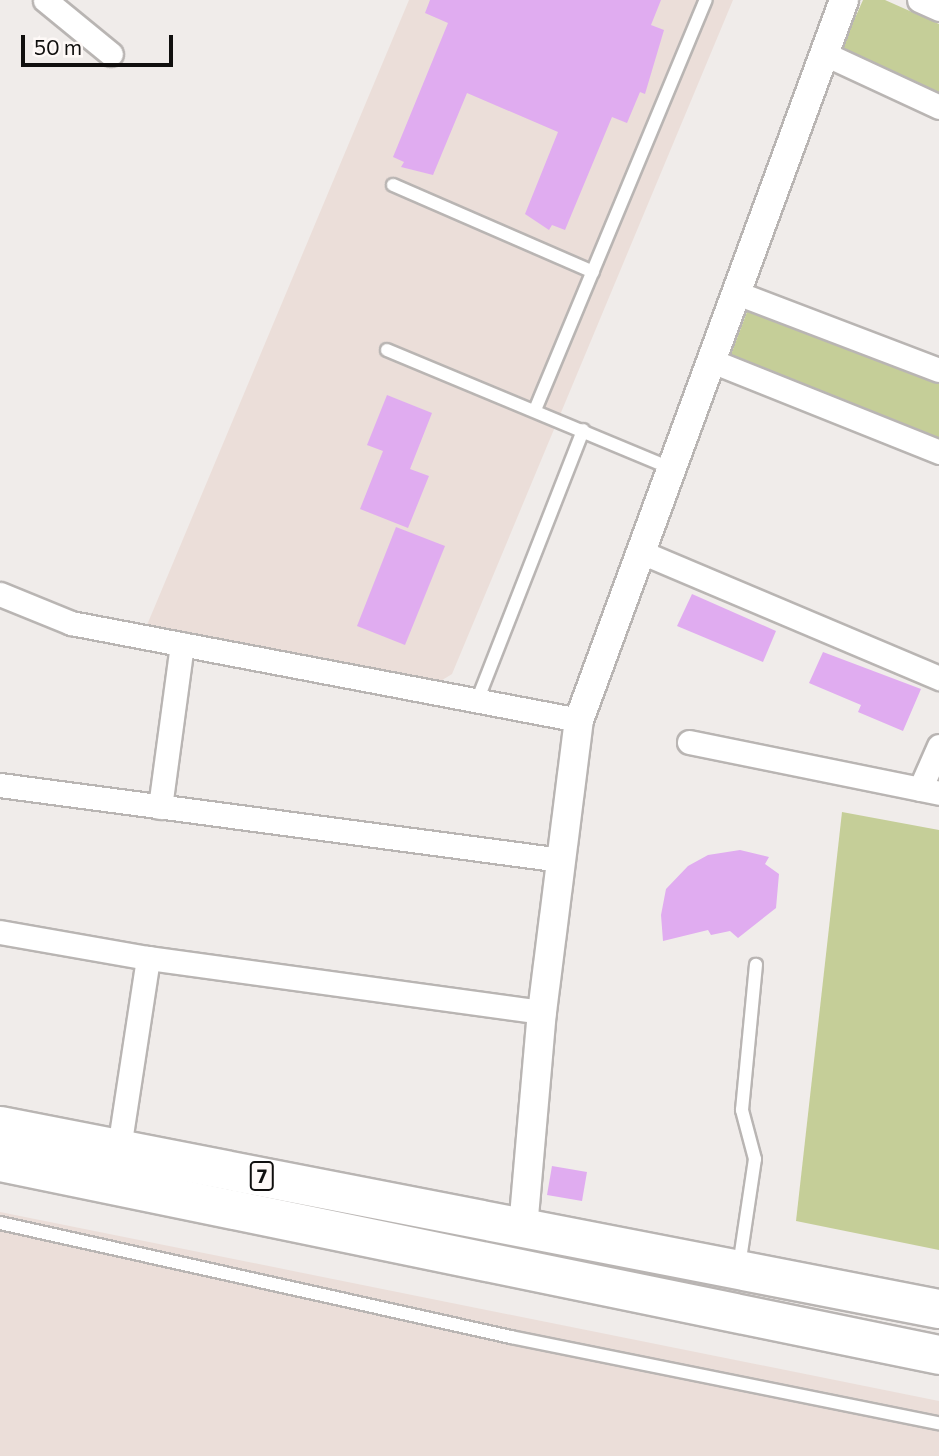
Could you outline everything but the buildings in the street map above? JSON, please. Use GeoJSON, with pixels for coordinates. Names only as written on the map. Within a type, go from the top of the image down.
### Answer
{"type":"FeatureCollection","features":[{"type":"Feature","properties":{"kind":"highway","name":"7"},"geometry":{"type":"LineString","coordinates":[[0,1126],[939,1309]]}},
{"type":"Feature","properties":{"kind":"highway","name":"7"},"geometry":{"type":"LineString","coordinates":[[0,1162],[939,1355]]}},
{"type":"Feature","properties":{"kind":"highway"},"geometry":{"type":"LineString","coordinates":[[505,1267],[523,1228]]}},
{"type":"Feature","properties":{"kind":"highway"},"geometry":{"type":"LineString","coordinates":[[730,1314],[739,1270]]}},
{"type":"Feature","properties":{"kind":"street"},"geometry":{"type":"LineString","coordinates":[[44,0],[111,54]]}},
{"type":"Feature","properties":{"kind":"street"},"geometry":{"type":"LineString","coordinates":[[523,1228],[542,1012],[579,720],[844,0]]}},
{"type":"Feature","properties":{"kind":"street"},"geometry":{"type":"LineString","coordinates":[[919,0],[939,9]]}},
{"type":"Feature","properties":{"kind":"street"},"geometry":{"type":"LineString","coordinates":[[825,54],[939,107]]}},
{"type":"Feature","properties":{"kind":"street"},"geometry":{"type":"LineString","coordinates":[[737,293],[939,370]]}},
{"type":"Feature","properties":{"kind":"street"},"geometry":{"type":"LineString","coordinates":[[712,361],[939,452]]}},
{"type":"Feature","properties":{"kind":"street"},"geometry":{"type":"LineString","coordinates":[[641,552],[939,678]]}},
{"type":"Feature","properties":{"kind":"street"},"geometry":{"type":"LineString","coordinates":[[0,594],[71,623],[579,720]]}},
{"type":"Feature","properties":{"kind":"street"},"geometry":{"type":"LineString","coordinates":[[160,807],[182,645]]}},
{"type":"Feature","properties":{"kind":"street"},"geometry":{"type":"LineString","coordinates":[[689,742],[930,791],[939,746]]}},
{"type":"Feature","properties":{"kind":"street"},"geometry":{"type":"LineString","coordinates":[[0,785],[561,860]]}},
{"type":"Feature","properties":{"kind":"street"},"geometry":{"type":"LineString","coordinates":[[0,932],[148,958],[542,1012]]}},
{"type":"Feature","properties":{"kind":"street"},"geometry":{"type":"LineString","coordinates":[[119,1148],[148,958]]}},
{"type":"Feature","properties":{"kind":"lane"},"geometry":{"type":"LineString","coordinates":[[535,410],[706,0]]}},
{"type":"Feature","properties":{"kind":"lane"},"geometry":{"type":"LineString","coordinates":[[393,185],[593,272]]}},
{"type":"Feature","properties":{"kind":"lane"},"geometry":{"type":"LineString","coordinates":[[387,350],[672,469]]}},
{"type":"Feature","properties":{"kind":"lane"},"geometry":{"type":"LineString","coordinates":[[477,701],[583,430]]}},
{"type":"Feature","properties":{"kind":"lane"},"geometry":{"type":"LineString","coordinates":[[739,1270],[755,1159],[742,1110],[756,965]]}},
{"type":"Feature","properties":{"kind":"lane"},"geometry":{"type":"LineString","coordinates":[[0,1223],[511,1337],[939,1423]]}},
{"type":"Feature","properties":{"kind":"shaded area"},"geometry":{"type":"Polygon","coordinates":[[[409,0],[733,0],[452,674],[439,682],[147,625],[409,0]]]}},
{"type":"Feature","properties":{"kind":"shaded area"},"geometry":{"type":"Polygon","coordinates":[[[0,1212],[939,1401],[939,1456],[0,1456],[0,1212]]]}},
{"type":"Feature","properties":{"kind":"green space"},"geometry":{"type":"Polygon","coordinates":[[[863,0],[885,0],[939,24],[939,93],[841,49],[863,0]]]}},
{"type":"Feature","properties":{"kind":"green space"},"geometry":{"type":"Polygon","coordinates":[[[748,309],[939,383],[939,438],[730,357],[748,309]]]}},
{"type":"Feature","properties":{"kind":"green space"},"geometry":{"type":"Polygon","coordinates":[[[842,812],[939,830],[939,1250],[796,1221],[842,812]]]}}]}
